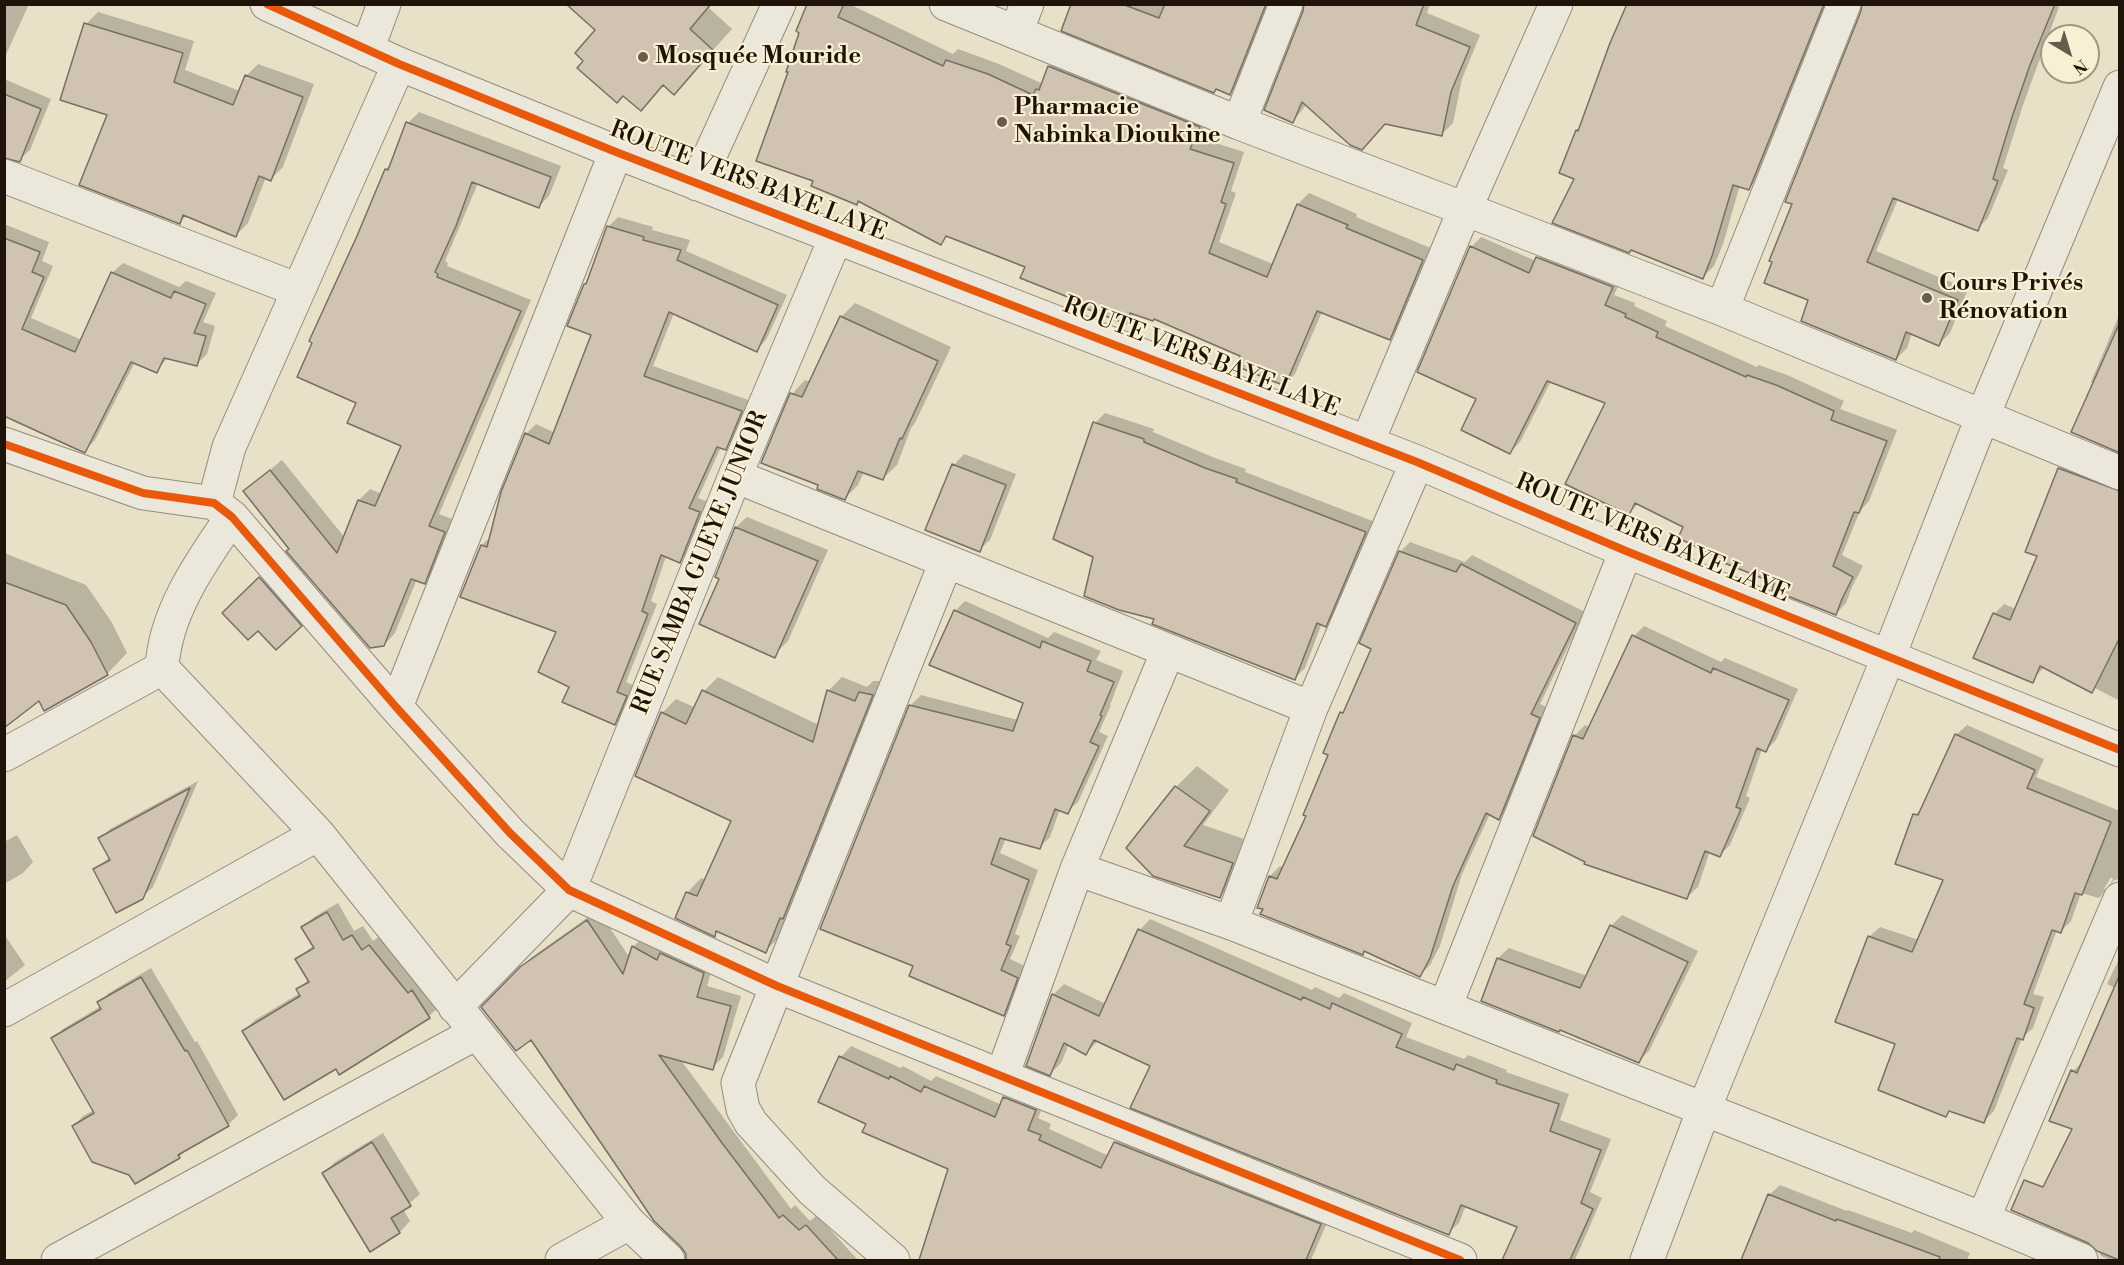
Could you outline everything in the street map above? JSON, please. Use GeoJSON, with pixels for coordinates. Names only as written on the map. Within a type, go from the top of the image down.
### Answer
{"type":"FeatureCollection","features":[{"type":"Feature","properties":{"kind":"street","name":"ROUTE VERS BAYE LAYE"},"geometry":{"type":"LineString","coordinates":[[267,4],[399,64],[616,152],[1417,462],[1626,551],[2120,750]]}},
{"type":"Feature","properties":{"kind":"street"},"geometry":{"type":"LineString","coordinates":[[367,50],[384,4]]}},
{"type":"Feature","properties":{"kind":"street"},"geometry":{"type":"LineString","coordinates":[[697,184],[779,4]]}},
{"type":"Feature","properties":{"kind":"street"},"geometry":{"type":"LineString","coordinates":[[946,4],[1022,18],[1239,123],[1722,309],[2120,473]]}},
{"type":"Feature","properties":{"kind":"street"},"geometry":{"type":"LineString","coordinates":[[1239,123],[1286,4]]}},
{"type":"Feature","properties":{"kind":"street"},"geometry":{"type":"LineString","coordinates":[[1367,443],[1466,209],[1557,4]]}},
{"type":"Feature","properties":{"kind":"street"},"geometry":{"type":"LineString","coordinates":[[1722,309],[1844,4]]}},
{"type":"Feature","properties":{"kind":"street"},"geometry":{"type":"LineString","coordinates":[[399,64],[229,447],[223,510],[206,554],[181,599],[163,648],[162,668],[318,834],[629,1223],[668,1260]]}},
{"type":"Feature","properties":{"kind":"street"},"geometry":{"type":"LineString","coordinates":[[1647,1260],[1704,1109],[1888,658],[1982,418],[2120,87]]}},
{"type":"Feature","properties":{"kind":"street"},"geometry":{"type":"LineString","coordinates":[[396,706],[616,152]]}},
{"type":"Feature","properties":{"kind":"street"},"geometry":{"type":"LineString","coordinates":[[4,176],[298,290]]}},
{"type":"Feature","properties":{"kind":"street","name":"RUE SAMBA GUEYE JUNIOR"},"geometry":{"type":"LineString","coordinates":[[569,890],[735,476],[836,237]]}},
{"type":"Feature","properties":{"kind":"street"},"geometry":{"type":"LineString","coordinates":[[4,444],[143,493],[223,510],[510,833],[569,890],[777,986],[1460,1260]]}},
{"type":"Feature","properties":{"kind":"street"},"geometry":{"type":"LineString","coordinates":[[1231,923],[1311,708],[1417,462]]}},
{"type":"Feature","properties":{"kind":"street"},"geometry":{"type":"LineString","coordinates":[[735,476],[1311,708]]}},
{"type":"Feature","properties":{"kind":"street"},"geometry":{"type":"LineString","coordinates":[[1445,1007],[1626,551]]}},
{"type":"Feature","properties":{"kind":"street"},"geometry":{"type":"LineString","coordinates":[[893,1260],[812,1190],[751,1124],[743,1109],[738,1083],[946,562]]}},
{"type":"Feature","properties":{"kind":"street"},"geometry":{"type":"LineString","coordinates":[[1002,1076],[1077,869],[1168,651]]}},
{"type":"Feature","properties":{"kind":"street"},"geometry":{"type":"LineString","coordinates":[[4,755],[162,668]]}},
{"type":"Feature","properties":{"kind":"street"},"geometry":{"type":"LineString","coordinates":[[4,1010],[318,834]]}},
{"type":"Feature","properties":{"kind":"street"},"geometry":{"type":"LineString","coordinates":[[1077,869],[1231,923],[2081,1260]]}},
{"type":"Feature","properties":{"kind":"street"},"geometry":{"type":"LineString","coordinates":[[455,1007],[569,890]]}},
{"type":"Feature","properties":{"kind":"street"},"geometry":{"type":"LineString","coordinates":[[1983,1220],[2120,899]]}},
{"type":"Feature","properties":{"kind":"street"},"geometry":{"type":"LineString","coordinates":[[58,1260],[476,1033]]}},
{"type":"Feature","properties":{"kind":"street"},"geometry":{"type":"LineString","coordinates":[[562,1260],[629,1223]]}},
{"type":"Feature","properties":{"kind":"building","name":"Mosquée Mouride"},"geometry":{"type":"Polygon","coordinates":[[[566,4],[711,4],[690,29],[713,50],[674,95],[663,85],[641,111],[623,96],[617,103],[577,68],[583,61],[575,53],[595,30],[566,4]]]}},
{"type":"Feature","properties":{"kind":"building"},"geometry":{"type":"Polygon","coordinates":[[[807,4],[844,4],[838,17],[943,66],[946,60],[988,74],[1033,95],[1036,89],[1039,90],[1048,66],[1200,127],[1190,149],[1234,163],[1221,202],[1226,204],[1209,253],[1267,277],[1297,204],[1348,225],[1346,228],[1423,260],[1390,340],[1317,311],[1285,386],[1236,366],[1240,356],[1154,319],[1153,321],[1130,313],[1126,324],[1077,305],[1078,301],[1020,278],[1025,267],[946,236],[941,245],[858,201],[857,205],[811,186],[813,181],[756,161],[788,72],[786,72],[799,33],[796,31],[807,4]]]}},
{"type":"Feature","properties":{"kind":"building"},"geometry":{"type":"Polygon","coordinates":[[[1071,4],[1122,4],[1159,18],[1165,4],[1266,4],[1230,95],[1216,89],[1214,93],[1061,31],[1071,4]]]}},
{"type":"Feature","properties":{"kind":"building"},"geometry":{"type":"Polygon","coordinates":[[[1304,4],[1424,4],[1416,25],[1470,47],[1451,92],[1442,136],[1385,124],[1362,150],[1350,145],[1302,102],[1293,123],[1264,110],[1304,4]]]}},
{"type":"Feature","properties":{"kind":"building"},"geometry":{"type":"Polygon","coordinates":[[[1627,4],[1824,4],[1749,190],[1733,185],[1703,279],[1631,250],[1629,253],[1552,223],[1574,179],[1559,173],[1576,130],[1578,131],[1610,43],[1627,4]]]}},
{"type":"Feature","properties":{"kind":"building"},"geometry":{"type":"Polygon","coordinates":[[[1862,4],[2055,4],[2047,24],[2040,24],[2040,41],[2012,117],[1993,179],[1998,181],[1978,231],[1893,198],[1867,262],[1958,300],[1939,346],[1906,332],[1896,360],[1801,321],[1808,300],[1764,283],[1772,262],[1769,261],[1792,204],[1785,202],[1862,4]]]}},
{"type":"Feature","properties":{"kind":"building"},"geometry":{"type":"Polygon","coordinates":[[[84,23],[183,53],[174,82],[233,105],[245,75],[303,97],[271,181],[259,176],[236,237],[183,215],[180,224],[79,185],[107,115],[60,100],[84,23]]]}},
{"type":"Feature","properties":{"kind":"building"},"geometry":{"type":"Polygon","coordinates":[[[4,94],[41,109],[20,162],[4,158],[4,94]]]}},
{"type":"Feature","properties":{"kind":"building"},"geometry":{"type":"Polygon","coordinates":[[[406,122],[551,177],[539,208],[472,182],[456,226],[435,272],[438,274],[437,277],[521,311],[429,526],[445,532],[425,584],[411,579],[384,646],[370,648],[286,551],[289,549],[243,491],[270,470],[337,553],[358,500],[375,506],[401,446],[347,423],[356,403],[297,377],[312,343],[309,341],[385,169],[388,170],[406,122]]]}},
{"type":"Feature","properties":{"kind":"building"},"geometry":{"type":"Polygon","coordinates":[[[607,226],[644,237],[643,240],[681,250],[677,260],[778,305],[757,352],[669,312],[644,376],[742,411],[726,450],[717,447],[689,508],[700,512],[680,563],[661,555],[642,611],[648,614],[617,692],[627,696],[615,725],[562,702],[569,687],[538,672],[556,632],[460,597],[481,545],[487,547],[501,492],[525,433],[549,444],[591,335],[567,326],[584,284],[586,284],[607,226]]]}},
{"type":"Feature","properties":{"kind":"building"},"geometry":{"type":"Polygon","coordinates":[[[4,238],[40,252],[32,272],[44,277],[22,329],[75,352],[111,272],[171,298],[174,291],[206,304],[194,333],[206,336],[197,366],[164,358],[157,373],[131,362],[85,453],[4,416],[4,238]]]}},
{"type":"Feature","properties":{"kind":"building"},"geometry":{"type":"Polygon","coordinates":[[[1470,246],[1529,273],[1536,257],[1613,287],[1605,305],[1658,332],[1656,337],[1746,377],[1747,375],[1776,385],[1834,411],[1831,420],[1887,441],[1859,513],[1854,512],[1833,566],[1853,577],[1836,615],[1772,590],[1774,583],[1722,562],[1722,559],[1678,538],[1683,527],[1635,503],[1629,515],[1565,484],[1605,403],[1547,381],[1510,454],[1461,430],[1476,399],[1417,372],[1470,246]]]}},
{"type":"Feature","properties":{"kind":"building"},"geometry":{"type":"Polygon","coordinates":[[[840,316],[938,361],[902,439],[900,438],[883,480],[858,471],[845,500],[817,489],[818,485],[761,463],[790,393],[802,397],[840,316]]]}},
{"type":"Feature","properties":{"kind":"building"},"geometry":{"type":"Polygon","coordinates":[[[2120,322],[2120,453],[2071,432],[2120,322]]]}},
{"type":"Feature","properties":{"kind":"building"},"geometry":{"type":"Polygon","coordinates":[[[1093,422],[1144,439],[1144,442],[1237,479],[1236,482],[1366,532],[1326,627],[1317,623],[1295,680],[1152,624],[1154,619],[1119,610],[1084,596],[1093,557],[1053,539],[1093,422]]]}},
{"type":"Feature","properties":{"kind":"building"},"geometry":{"type":"Polygon","coordinates":[[[952,464],[1006,485],[980,552],[925,530],[952,464]]]}},
{"type":"Feature","properties":{"kind":"building"},"geometry":{"type":"Polygon","coordinates":[[[2058,468],[2120,491],[2120,637],[2092,693],[2040,666],[2033,683],[1973,658],[1993,613],[2010,620],[2037,556],[2025,552],[2058,468]]]}},
{"type":"Feature","properties":{"kind":"building"},"geometry":{"type":"Polygon","coordinates":[[[735,527],[818,561],[775,658],[699,624],[719,579],[715,577],[735,527]]]}},
{"type":"Feature","properties":{"kind":"building"},"geometry":{"type":"Polygon","coordinates":[[[1399,551],[1456,572],[1461,564],[1576,623],[1531,714],[1540,718],[1499,820],[1486,813],[1453,886],[1430,958],[1420,977],[1364,951],[1363,955],[1260,914],[1263,909],[1257,908],[1269,876],[1277,879],[1306,816],[1303,815],[1328,755],[1323,753],[1371,649],[1359,643],[1399,551]]]}},
{"type":"Feature","properties":{"kind":"building"},"geometry":{"type":"Polygon","coordinates":[[[259,577],[302,626],[276,650],[258,631],[248,640],[222,613],[259,577]]]}},
{"type":"Feature","properties":{"kind":"building"},"geometry":{"type":"Polygon","coordinates":[[[4,582],[66,605],[91,642],[108,675],[44,711],[39,701],[4,728],[4,582]]]}},
{"type":"Feature","properties":{"kind":"building"},"geometry":{"type":"Polygon","coordinates":[[[954,610],[1040,648],[1042,641],[1091,661],[1087,671],[1114,682],[1090,742],[1099,746],[1068,814],[1055,809],[1040,849],[1000,838],[991,864],[1029,880],[1006,944],[1011,946],[1001,970],[1018,978],[1004,1016],[909,976],[913,966],[820,929],[909,705],[1013,731],[1023,703],[929,665],[954,610]]]}},
{"type":"Feature","properties":{"kind":"building"},"geometry":{"type":"Polygon","coordinates":[[[1632,635],[1711,673],[1713,668],[1789,700],[1766,752],[1757,748],[1736,807],[1741,809],[1720,857],[1705,851],[1687,899],[1584,864],[1585,862],[1533,836],[1573,735],[1583,739],[1632,635]]]}},
{"type":"Feature","properties":{"kind":"building"},"geometry":{"type":"Polygon","coordinates":[[[702,690],[813,742],[827,690],[855,701],[859,692],[873,695],[783,919],[780,918],[766,953],[716,931],[715,937],[675,918],[686,892],[697,896],[731,821],[635,776],[661,712],[686,724],[702,690]]]}},
{"type":"Feature","properties":{"kind":"building"},"geometry":{"type":"Polygon","coordinates":[[[1955,734],[2035,770],[2027,788],[2111,822],[2082,895],[2075,893],[2061,933],[2052,930],[2024,1004],[2034,1008],[2023,1040],[2017,1038],[1984,1123],[1949,1111],[1946,1117],[1878,1090],[1895,1044],[1835,1022],[1868,936],[1912,952],[1943,880],[1895,864],[1913,814],[1918,815],[1955,734]]]}},
{"type":"Feature","properties":{"kind":"building"},"geometry":{"type":"Polygon","coordinates":[[[1175,786],[1210,811],[1184,846],[1233,863],[1220,898],[1153,876],[1126,848],[1175,786]]]}},
{"type":"Feature","properties":{"kind":"building"},"geometry":{"type":"Polygon","coordinates":[[[190,788],[143,899],[116,913],[93,869],[110,860],[98,838],[190,788]]]}},
{"type":"Feature","properties":{"kind":"building"},"geometry":{"type":"Polygon","coordinates":[[[327,912],[343,940],[352,935],[362,950],[369,945],[408,993],[412,990],[430,1018],[339,1075],[336,1069],[284,1100],[242,1031],[300,996],[296,989],[309,982],[295,959],[314,948],[301,927],[327,912]]]}},
{"type":"Feature","properties":{"kind":"building"},"geometry":{"type":"Polygon","coordinates":[[[587,920],[623,974],[632,946],[657,960],[660,953],[704,973],[697,997],[731,1006],[713,1070],[659,1055],[779,1218],[783,1215],[799,1230],[806,1225],[838,1260],[686,1260],[686,1254],[681,1247],[654,1221],[531,1040],[516,1051],[481,1007],[520,967],[587,920]]]}},
{"type":"Feature","properties":{"kind":"building"},"geometry":{"type":"Polygon","coordinates":[[[1610,925],[1688,962],[1639,1063],[1560,1030],[1559,1032],[1481,1001],[1497,958],[1580,988],[1610,925]]]}},
{"type":"Feature","properties":{"kind":"building"},"geometry":{"type":"Polygon","coordinates":[[[1138,929],[1301,1000],[1303,997],[1330,1009],[1332,1003],[1402,1034],[1396,1047],[1454,1070],[1456,1064],[1497,1080],[1496,1083],[1559,1104],[1550,1131],[1601,1150],[1581,1203],[1593,1209],[1570,1260],[1502,1260],[1517,1227],[1461,1205],[1449,1235],[1130,1108],[1150,1066],[1094,1040],[1086,1055],[1064,1043],[1050,1076],[1026,1066],[1052,994],[1099,1016],[1138,929]]]}},
{"type":"Feature","properties":{"kind":"building"},"geometry":{"type":"Polygon","coordinates":[[[2120,974],[2119,1260],[2097,1251],[2088,1243],[2011,1210],[2024,1180],[2043,1187],[2072,1129],[2049,1121],[2071,1070],[2077,1073],[2120,974]]]}},
{"type":"Feature","properties":{"kind":"building"},"geometry":{"type":"Polygon","coordinates":[[[141,977],[185,1051],[187,1050],[229,1126],[178,1155],[180,1158],[135,1184],[129,1175],[92,1162],[72,1126],[94,1113],[51,1038],[101,1009],[97,1002],[141,977]]]}},
{"type":"Feature","properties":{"kind":"building"},"geometry":{"type":"Polygon","coordinates":[[[839,1056],[889,1079],[890,1076],[921,1092],[924,1086],[995,1117],[1003,1097],[1036,1110],[1028,1130],[1041,1135],[1039,1140],[1101,1168],[1114,1142],[1321,1224],[1306,1260],[919,1260],[948,1169],[862,1132],[866,1124],[818,1102],[839,1056]]]}},
{"type":"Feature","properties":{"kind":"building"},"geometry":{"type":"Polygon","coordinates":[[[372,1142],[411,1206],[391,1218],[400,1233],[370,1252],[322,1173],[372,1142]]]}},
{"type":"Feature","properties":{"kind":"building"},"geometry":{"type":"Polygon","coordinates":[[[1768,1194],[1836,1221],[1837,1219],[1940,1257],[1939,1260],[1741,1260],[1768,1194]]]}},
{"type":"Feature","properties":{"kind":"cycle path"},"geometry":{"type":"LineString","coordinates":[[267,4],[399,64],[616,152],[1417,462],[1626,551],[2120,750]]}},
{"type":"Feature","properties":{"kind":"cycle path"},"geometry":{"type":"LineString","coordinates":[[4,444],[143,493],[214,503],[232,517],[396,707],[510,833],[569,890],[777,986],[1460,1260]]}},
{"type":"Feature","properties":{"kind":"place","name":"Mosquée Mouride"},"geometry":{"type":"Point","coordinates":[643,57]}},
{"type":"Feature","properties":{"kind":"place","name":"Pharmacie Nabinka Dioukine"},"geometry":{"type":"Point","coordinates":[1002,122]}},
{"type":"Feature","properties":{"kind":"place","name":"Cours Privés Rénovation"},"geometry":{"type":"Point","coordinates":[1927,298]}}]}
